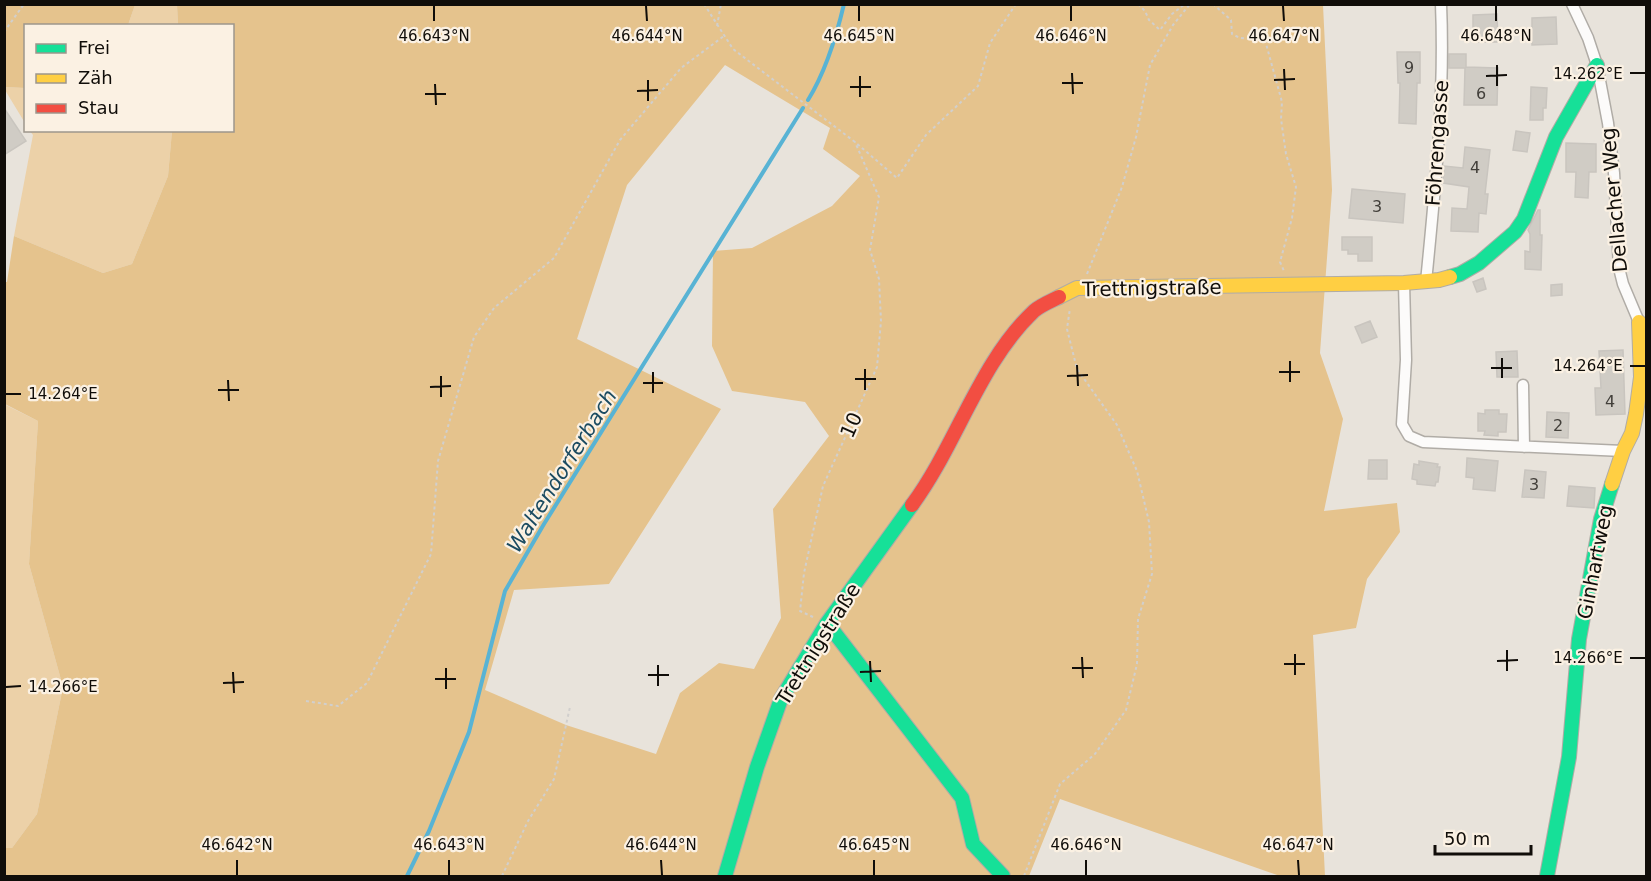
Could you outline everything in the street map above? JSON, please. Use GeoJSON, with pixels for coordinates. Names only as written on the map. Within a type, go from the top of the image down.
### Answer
{"type":"FeatureCollection","features":[{"type":"Feature","properties":{"kind":"street","name":"Föhrengasse"},"geometry":{"type":"LineString","coordinates":[[1426,282],[1441,108],[1441,4]]}},
{"type":"Feature","properties":{"kind":"street"},"geometry":{"type":"LineString","coordinates":[[1572,4],[1597,64]]}},
{"type":"Feature","properties":{"kind":"street","name":"Trettnigstraße"},"geometry":{"type":"LineString","coordinates":[[725,876],[757,767],[781,699],[827,623],[929,482],[1001,349],[1036,309],[1075,292],[1404,284],[1450,278],[1470,269],[1515,232],[1524,219],[1556,137],[1597,64]]}},
{"type":"Feature","properties":{"kind":"street","name":"Dellacher Weg"},"geometry":{"type":"LineString","coordinates":[[1597,64],[1612,149],[1619,268],[1623,284],[1643,325]]}},
{"type":"Feature","properties":{"kind":"street"},"geometry":{"type":"LineString","coordinates":[[1404,284],[1406,360],[1402,424],[1409,436],[1423,442],[1623,451]]}},
{"type":"Feature","properties":{"kind":"street","name":"Ginhartweg"},"geometry":{"type":"LineString","coordinates":[[1547,876],[1569,757],[1579,639],[1601,519],[1623,451],[1632,433],[1641,377],[1643,325]]}},
{"type":"Feature","properties":{"kind":"street"},"geometry":{"type":"LineString","coordinates":[[1523,385],[1524,447]]}},
{"type":"Feature","properties":{"kind":"street"},"geometry":{"type":"LineString","coordinates":[[827,623],[962,798],[973,844],[1003,876]]}},
{"type":"Feature","properties":{"kind":"path"},"geometry":{"type":"LineString","coordinates":[[4,32],[24,4]]}},
{"type":"Feature","properties":{"kind":"path"},"geometry":{"type":"LineString","coordinates":[[704,4],[733,49],[897,177],[926,135],[978,86],[990,43],[1016,4]]}},
{"type":"Feature","properties":{"kind":"path"},"geometry":{"type":"LineString","coordinates":[[717,26],[721,4]]}},
{"type":"Feature","properties":{"kind":"path"},"geometry":{"type":"LineString","coordinates":[[1138,4],[1145,11],[1149,20],[1160,30],[1172,14],[1185,4]]}},
{"type":"Feature","properties":{"kind":"path"},"geometry":{"type":"LineString","coordinates":[[1024,876],[1060,784],[1095,754],[1126,710],[1137,664],[1138,619],[1152,574],[1149,522],[1137,471],[1117,425],[1077,369],[1067,329],[1075,292],[1088,272],[1122,187],[1136,137],[1150,66],[1173,25],[1190,4]]}},
{"type":"Feature","properties":{"kind":"path"},"geometry":{"type":"LineString","coordinates":[[1213,4],[1231,20],[1232,34],[1240,38],[1265,40],[1282,102],[1281,119],[1286,154],[1296,187],[1292,218],[1280,262],[1291,286]]}},
{"type":"Feature","properties":{"kind":"path"},"geometry":{"type":"LineString","coordinates":[[306,701],[338,706],[367,683],[431,554],[438,461],[474,337],[494,308],[554,258],[620,140],[681,68],[724,36]]}},
{"type":"Feature","properties":{"kind":"path","name":"10"},"geometry":{"type":"LineString","coordinates":[[827,623],[800,611],[804,573],[823,486],[877,367],[881,321],[879,279],[870,250],[879,197],[855,142]]}},
{"type":"Feature","properties":{"kind":"path"},"geometry":{"type":"LineString","coordinates":[[502,876],[528,820],[554,779],[570,707]]}},
{"type":"Feature","properties":{"kind":"shaded area"},"geometry":{"type":"Polygon","coordinates":[[[5,4],[135,4],[128,24],[24,24],[24,88],[5,87],[5,4]]]}},
{"type":"Feature","properties":{"kind":"shaded area"},"geometry":{"type":"Polygon","coordinates":[[[135,5],[177,5],[178,24],[128,24],[135,5]]]}},
{"type":"Feature","properties":{"kind":"shaded area"},"geometry":{"type":"Polygon","coordinates":[[[177,5],[1323,5],[1332,190],[1320,353],[1343,419],[1324,511],[1397,503],[1400,532],[1367,579],[1356,628],[1313,635],[1325,876],[1280,876],[1060,799],[1029,876],[5,876],[5,848],[12,848],[37,814],[63,687],[29,564],[38,421],[5,404],[4,282],[7,282],[14,236],[103,273],[132,264],[168,176],[172,132],[234,132],[234,24],[178,24],[177,5]],[[725,65],[627,185],[577,339],[721,409],[609,584],[514,590],[485,690],[566,725],[656,754],[680,693],[719,663],[754,669],[781,618],[773,509],[829,436],[805,402],[732,391],[712,346],[713,251],[752,248],[832,206],[860,176],[823,149],[830,128],[725,65]]]}},
{"type":"Feature","properties":{"kind":"shaded area"},"geometry":{"type":"Polygon","coordinates":[[[5,87],[24,88],[24,121],[5,87]]]}},
{"type":"Feature","properties":{"kind":"shaded area"},"geometry":{"type":"Polygon","coordinates":[[[31,132],[172,132],[168,176],[132,264],[103,273],[14,236],[33,135],[31,132]]]}},
{"type":"Feature","properties":{"kind":"shaded area"},"geometry":{"type":"Polygon","coordinates":[[[4,404],[38,421],[29,564],[63,687],[37,814],[12,848],[4,848],[4,404]]]}},
{"type":"Feature","properties":{"kind":"building"},"geometry":{"type":"Polygon","coordinates":[[[1497,14],[1498,42],[1473,42],[1473,15],[1497,14]]]}},
{"type":"Feature","properties":{"kind":"building"},"geometry":{"type":"Polygon","coordinates":[[[1556,17],[1557,44],[1532,45],[1532,18],[1556,17]]]}},
{"type":"Feature","properties":{"kind":"building"},"geometry":{"type":"Polygon","coordinates":[[[1397,52],[1420,52],[1416,124],[1399,123],[1400,83],[1398,83],[1397,52]]]}},
{"type":"Feature","properties":{"kind":"building"},"geometry":{"type":"Polygon","coordinates":[[[1449,54],[1466,54],[1466,67],[1498,68],[1497,105],[1464,105],[1465,68],[1449,68],[1449,54]]]}},
{"type":"Feature","properties":{"kind":"building"},"geometry":{"type":"Polygon","coordinates":[[[1531,87],[1547,88],[1543,120],[1530,120],[1531,87]]]}},
{"type":"Feature","properties":{"kind":"building"},"geometry":{"type":"Polygon","coordinates":[[[4,108],[26,141],[4,155],[4,108]]]}},
{"type":"Feature","properties":{"kind":"building"},"geometry":{"type":"Polygon","coordinates":[[[1516,131],[1530,133],[1527,152],[1513,150],[1516,131]]]}},
{"type":"Feature","properties":{"kind":"building"},"geometry":{"type":"Polygon","coordinates":[[[1566,143],[1596,144],[1596,172],[1589,172],[1588,198],[1575,197],[1576,172],[1566,172],[1566,143]]]}},
{"type":"Feature","properties":{"kind":"building"},"geometry":{"type":"Polygon","coordinates":[[[1465,147],[1490,150],[1485,194],[1488,194],[1486,214],[1479,213],[1478,232],[1451,231],[1452,208],[1467,209],[1469,187],[1443,183],[1444,166],[1463,168],[1465,147]]]}},
{"type":"Feature","properties":{"kind":"building"},"geometry":{"type":"Polygon","coordinates":[[[1352,189],[1405,194],[1403,223],[1349,218],[1352,189]]]}},
{"type":"Feature","properties":{"kind":"building"},"geometry":{"type":"Polygon","coordinates":[[[1540,210],[1540,235],[1542,235],[1541,270],[1525,269],[1525,251],[1530,252],[1528,230],[1540,210]]]}},
{"type":"Feature","properties":{"kind":"building"},"geometry":{"type":"Polygon","coordinates":[[[1342,237],[1372,237],[1372,261],[1358,261],[1358,254],[1348,254],[1348,250],[1342,250],[1342,237]]]}},
{"type":"Feature","properties":{"kind":"building"},"geometry":{"type":"Polygon","coordinates":[[[1483,278],[1486,289],[1477,292],[1473,282],[1483,278]]]}},
{"type":"Feature","properties":{"kind":"building"},"geometry":{"type":"Polygon","coordinates":[[[1562,284],[1562,295],[1551,296],[1551,285],[1562,284]]]}},
{"type":"Feature","properties":{"kind":"building"},"geometry":{"type":"Polygon","coordinates":[[[1370,321],[1377,337],[1362,343],[1355,327],[1370,321]]]}},
{"type":"Feature","properties":{"kind":"building"},"geometry":{"type":"Polygon","coordinates":[[[1623,350],[1625,414],[1596,415],[1595,388],[1601,388],[1599,351],[1623,350]]]}},
{"type":"Feature","properties":{"kind":"building"},"geometry":{"type":"Polygon","coordinates":[[[1517,351],[1518,377],[1497,377],[1496,352],[1517,351]]]}},
{"type":"Feature","properties":{"kind":"building"},"geometry":{"type":"Polygon","coordinates":[[[1485,410],[1499,410],[1499,414],[1507,414],[1506,432],[1498,432],[1498,436],[1484,435],[1485,431],[1478,431],[1478,413],[1485,414],[1485,410]]]}},
{"type":"Feature","properties":{"kind":"building"},"geometry":{"type":"Polygon","coordinates":[[[1547,412],[1569,413],[1568,438],[1546,437],[1547,412]]]}},
{"type":"Feature","properties":{"kind":"building"},"geometry":{"type":"Polygon","coordinates":[[[1467,458],[1498,461],[1495,491],[1473,489],[1474,478],[1466,477],[1467,458]]]}},
{"type":"Feature","properties":{"kind":"building"},"geometry":{"type":"Polygon","coordinates":[[[1369,460],[1387,460],[1387,479],[1368,479],[1369,460]]]}},
{"type":"Feature","properties":{"kind":"building"},"geometry":{"type":"Polygon","coordinates":[[[1419,461],[1438,464],[1437,467],[1440,467],[1438,482],[1435,486],[1417,484],[1417,480],[1412,479],[1414,464],[1419,465],[1419,461]]]}},
{"type":"Feature","properties":{"kind":"building"},"geometry":{"type":"Polygon","coordinates":[[[1525,470],[1546,472],[1544,498],[1522,497],[1525,470]]]}},
{"type":"Feature","properties":{"kind":"building"},"geometry":{"type":"Polygon","coordinates":[[[1569,486],[1595,488],[1594,508],[1567,506],[1569,486]]]}},
{"type":"Feature","properties":{"kind":"waterway","name":"Waltendorferbach"},"geometry":{"type":"LineString","coordinates":[[808,100],[830,54],[844,4]]}},
{"type":"Feature","properties":{"kind":"waterway","name":"Waltendorferbach"},"geometry":{"type":"LineString","coordinates":[[407,876],[429,831],[469,732],[505,591],[544,524],[803,108]]}},
{"type":"Feature","properties":{"kind":"traffic: fast"},"geometry":{"type":"LineString","coordinates":[[1450,277],[1479,263],[1515,232],[1524,219],[1556,137],[1597,65]]}},
{"type":"Feature","properties":{"kind":"traffic: fast"},"geometry":{"type":"LineString","coordinates":[[1547,876],[1569,757],[1579,639],[1601,519],[1612,484]]}},
{"type":"Feature","properties":{"kind":"traffic: fast"},"geometry":{"type":"LineString","coordinates":[[725,876],[757,767],[781,699],[827,623],[912,505]]}},
{"type":"Feature","properties":{"kind":"traffic: fast"},"geometry":{"type":"LineString","coordinates":[[827,623],[962,798],[973,844],[1003,876]]}},
{"type":"Feature","properties":{"kind":"traffic: slow"},"geometry":{"type":"LineString","coordinates":[[1059,297],[1077,288],[1404,283],[1450,277]]}},
{"type":"Feature","properties":{"kind":"traffic: slow"},"geometry":{"type":"LineString","coordinates":[[1612,484],[1623,451],[1632,433],[1636,414],[1641,377],[1639,322]]}},
{"type":"Feature","properties":{"kind":"traffic: jam"},"geometry":{"type":"LineString","coordinates":[[912,505],[928,481],[998,355],[1034,311],[1059,297]]}}]}
